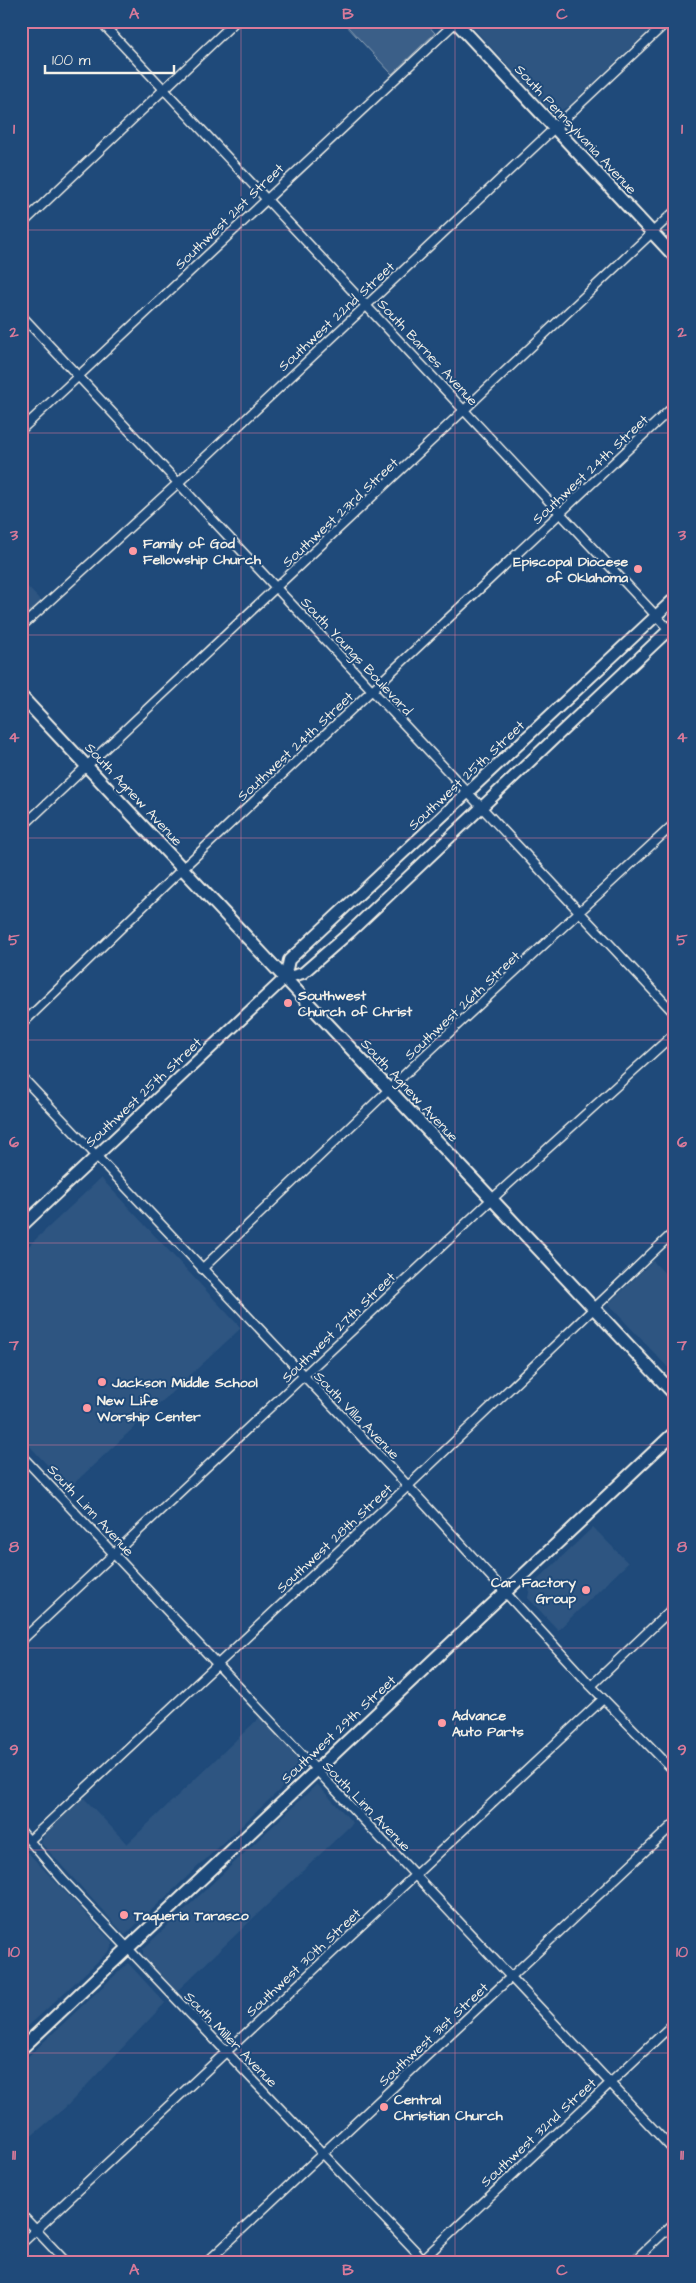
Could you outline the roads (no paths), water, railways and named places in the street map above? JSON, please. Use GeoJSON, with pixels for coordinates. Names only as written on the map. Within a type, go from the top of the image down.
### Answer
{"type":"FeatureCollection","features":[{"type":"Feature","properties":{"kind":"main road","name":"South Pennsylvania Avenue"},"geometry":{"type":"LineString","coordinates":[[455,22],[675,257]]}},
{"type":"Feature","properties":{"kind":"main road","name":"South Agnew Avenue"},"geometry":{"type":"LineString","coordinates":[[21,696],[675,1395]]}},
{"type":"Feature","properties":{"kind":"main road","name":"Southwest 29th Street"},"geometry":{"type":"LineString","coordinates":[[21,2049],[675,1432]]}},
{"type":"Feature","properties":{"kind":"street","name":"South Barnes Avenue"},"geometry":{"type":"LineString","coordinates":[[100,21],[560,514],[656,616],[673,630]]}},
{"type":"Feature","properties":{"kind":"street"},"geometry":{"type":"LineString","coordinates":[[21,225],[236,21]]}},
{"type":"Feature","properties":{"kind":"street","name":"Southwest 22nd Street"},"geometry":{"type":"LineString","coordinates":[[21,627],[178,483],[668,21]]}},
{"type":"Feature","properties":{"kind":"street","name":"Southwest 21st Street"},"geometry":{"type":"LineString","coordinates":[[21,430],[80,377],[455,22]]}},
{"type":"Feature","properties":{"kind":"street","name":"Southwest 23rd Street"},"geometry":{"type":"LineString","coordinates":[[21,828],[675,211]]}},
{"type":"Feature","properties":{"kind":"street","name":"South Youngs Boulevard"},"geometry":{"type":"LineString","coordinates":[[21,315],[675,1014]]}},
{"type":"Feature","properties":{"kind":"street","name":"Southwest 24th Street"},"geometry":{"type":"LineString","coordinates":[[21,1025],[183,868],[675,405]]}},
{"type":"Feature","properties":{"kind":"street","name":"Southwest 25th Street"},"geometry":{"type":"LineString","coordinates":[[285,978],[289,960],[675,598]]}},
{"type":"Feature","properties":{"kind":"street","name":"Southwest 25th Street"},"geometry":{"type":"LineString","coordinates":[[21,1227],[285,978],[303,973],[673,630]]}},
{"type":"Feature","properties":{"kind":"street","name":"Southwest 26th Street"},"geometry":{"type":"LineString","coordinates":[[202,1269],[675,823]]}},
{"type":"Feature","properties":{"kind":"street","name":"Southwest 27th Street"},"geometry":{"type":"LineString","coordinates":[[21,1641],[492,1199],[675,1033]]}},
{"type":"Feature","properties":{"kind":"street","name":"South Villa Avenue"},"geometry":{"type":"LineString","coordinates":[[21,1076],[98,1155],[202,1269],[408,1486],[590,1686],[675,1772]]}},
{"type":"Feature","properties":{"kind":"street","name":"Southwest 28th Street"},"geometry":{"type":"LineString","coordinates":[[30,1840],[408,1486],[675,1231]]}},
{"type":"Feature","properties":{"kind":"street","name":"South Linn Avenue"},"geometry":{"type":"LineString","coordinates":[[21,1455],[675,2152]]}},
{"type":"Feature","properties":{"kind":"street"},"geometry":{"type":"LineString","coordinates":[[590,1686],[675,1606]]}},
{"type":"Feature","properties":{"kind":"street","name":"Southwest 30th Street"},"geometry":{"type":"LineString","coordinates":[[21,2244],[603,1699]]}},
{"type":"Feature","properties":{"kind":"street","name":"Southwest 31st Street"},"geometry":{"type":"LineString","coordinates":[[207,2262],[675,1824]]}},
{"type":"Feature","properties":{"kind":"street","name":"South Miller Avenue"},"geometry":{"type":"LineString","coordinates":[[21,1831],[63,1880],[324,2153],[423,2261]]}},
{"type":"Feature","properties":{"kind":"street","name":"Southwest 32nd Street"},"geometry":{"type":"LineString","coordinates":[[423,2261],[675,2022]]}},
{"type":"Feature","properties":{"kind":"street"},"geometry":{"type":"LineString","coordinates":[[21,2214],[66,2262]]}},
{"type":"Feature","properties":{"kind":"street"},"geometry":{"type":"LineString","coordinates":[[633,2262],[675,2222]]}},
{"type":"Feature","properties":{"kind":"place","name":"Family of God Fellowship Church"},"geometry":{"type":"Point","coordinates":[133,551]}},
{"type":"Feature","properties":{"kind":"place","name":"Episcopal Diocese of Oklahoma"},"geometry":{"type":"Point","coordinates":[638,569]}},
{"type":"Feature","properties":{"kind":"place","name":"Southwest Church of Christ"},"geometry":{"type":"Point","coordinates":[288,1003]}},
{"type":"Feature","properties":{"kind":"place","name":"Jackson Middle School"},"geometry":{"type":"Point","coordinates":[102,1382]}},
{"type":"Feature","properties":{"kind":"place","name":"New Life Worship Center"},"geometry":{"type":"Point","coordinates":[87,1408]}},
{"type":"Feature","properties":{"kind":"place","name":"Car Factory Group"},"geometry":{"type":"Point","coordinates":[586,1590]}},
{"type":"Feature","properties":{"kind":"place","name":"Advance Auto Parts"},"geometry":{"type":"Point","coordinates":[442,1723]}},
{"type":"Feature","properties":{"kind":"place","name":"Taqueria Tarasco"},"geometry":{"type":"Point","coordinates":[124,1915]}},
{"type":"Feature","properties":{"kind":"place","name":"Central Christian Church"},"geometry":{"type":"Point","coordinates":[384,2107]}}]}
